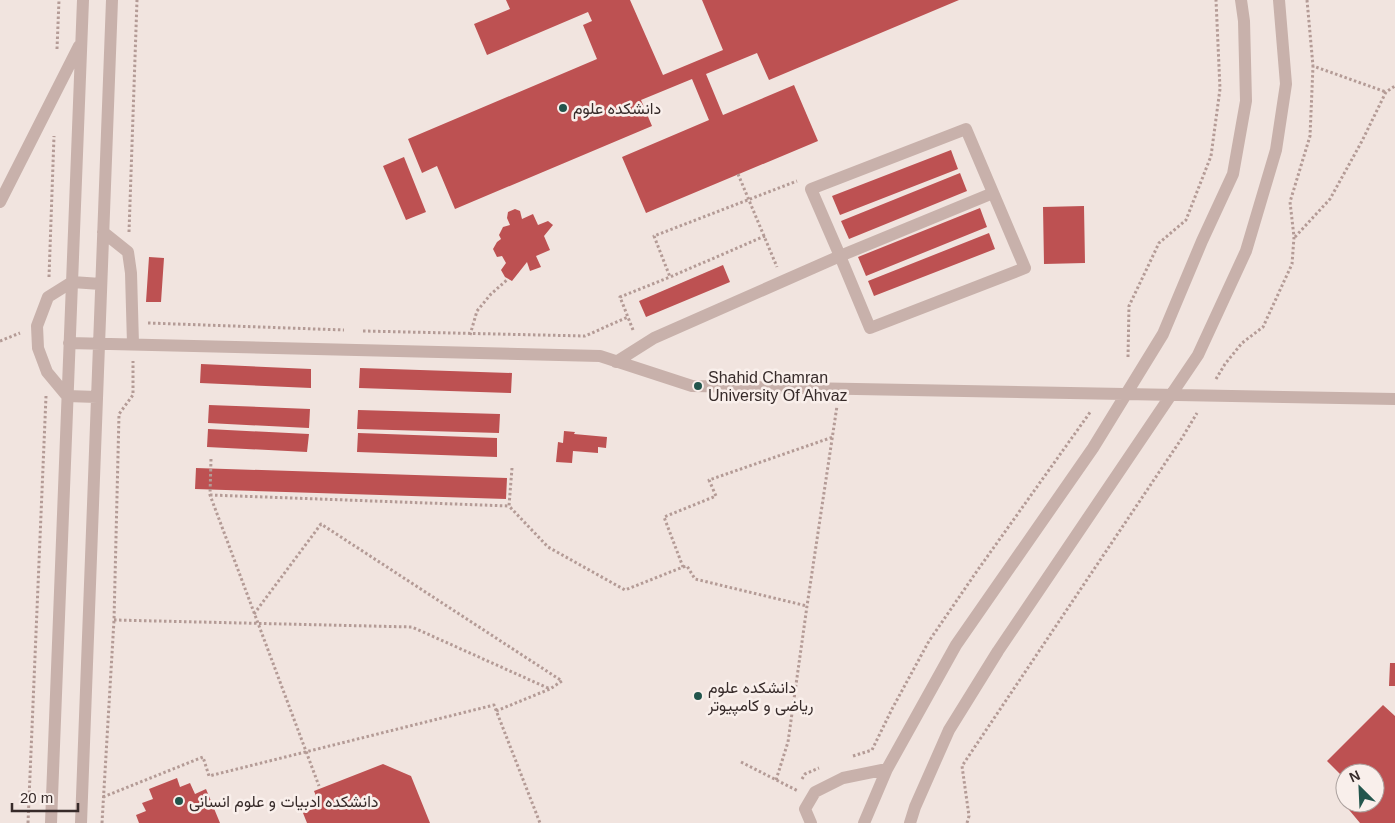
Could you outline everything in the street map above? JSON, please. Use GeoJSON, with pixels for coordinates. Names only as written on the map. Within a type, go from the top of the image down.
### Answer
{"type":"FeatureCollection","features":[{"type":"Feature","properties":{"kind":"lane"},"geometry":{"type":"LineString","coordinates":[[51,823],[83,0]]}},
{"type":"Feature","properties":{"kind":"lane"},"geometry":{"type":"LineString","coordinates":[[81,823],[112,0]]}},
{"type":"Feature","properties":{"kind":"lane"},"geometry":{"type":"LineString","coordinates":[[864,823],[887,769],[956,645],[1093,448],[1163,334],[1202,241],[1233,174],[1246,100],[1244,21],[1241,0]]}},
{"type":"Feature","properties":{"kind":"lane"},"geometry":{"type":"LineString","coordinates":[[910,823],[918,799],[954,722],[998,651],[1198,355],[1246,251],[1276,150],[1286,84],[1279,0]]}},
{"type":"Feature","properties":{"kind":"lane"},"geometry":{"type":"LineString","coordinates":[[0,202],[81,41]]}},
{"type":"Feature","properties":{"kind":"lane"},"geometry":{"type":"LineString","coordinates":[[966,129],[1025,268],[870,328],[840,256],[811,189],[966,129]]}},
{"type":"Feature","properties":{"kind":"lane"},"geometry":{"type":"LineString","coordinates":[[616,362],[654,338],[840,256],[993,193]]}},
{"type":"Feature","properties":{"kind":"lane"},"geometry":{"type":"LineString","coordinates":[[103,232],[128,252],[133,344]]}},
{"type":"Feature","properties":{"kind":"lane"},"geometry":{"type":"LineString","coordinates":[[97,397],[67,396],[47,372],[38,348],[37,326],[48,297],[72,282],[101,284]]}},
{"type":"Feature","properties":{"kind":"lane"},"geometry":{"type":"LineString","coordinates":[[69,343],[600,356],[692,386],[1395,399]]}},
{"type":"Feature","properties":{"kind":"lane"},"geometry":{"type":"LineString","coordinates":[[810,823],[805,809],[815,792],[842,778],[887,769]]}},
{"type":"Feature","properties":{"kind":"path"},"geometry":{"type":"LineString","coordinates":[[57,56],[59,0]]}},
{"type":"Feature","properties":{"kind":"path"},"geometry":{"type":"LineString","coordinates":[[128,252],[138,0]]}},
{"type":"Feature","properties":{"kind":"path"},"geometry":{"type":"LineString","coordinates":[[1128,362],[1129,306],[1159,243],[1186,220],[1211,156],[1220,88],[1216,0]]}},
{"type":"Feature","properties":{"kind":"path"},"geometry":{"type":"LineString","coordinates":[[1307,0],[1312,66]]}},
{"type":"Feature","properties":{"kind":"path"},"geometry":{"type":"LineString","coordinates":[[1294,237],[1330,199],[1386,92],[1395,86]]}},
{"type":"Feature","properties":{"kind":"path"},"geometry":{"type":"LineString","coordinates":[[48,297],[54,132]]}},
{"type":"Feature","properties":{"kind":"path"},"geometry":{"type":"LineString","coordinates":[[738,174],[783,281]]}},
{"type":"Feature","properties":{"kind":"path"},"geometry":{"type":"LineString","coordinates":[[670,277],[654,236],[804,178]]}},
{"type":"Feature","properties":{"kind":"path"},"geometry":{"type":"LineString","coordinates":[[640,346],[620,297],[765,236]]}},
{"type":"Feature","properties":{"kind":"path"},"geometry":{"type":"LineString","coordinates":[[468,353],[470,333],[476,311],[508,279]]}},
{"type":"Feature","properties":{"kind":"path"},"geometry":{"type":"LineString","coordinates":[[133,322],[585,336],[628,317]]}},
{"type":"Feature","properties":{"kind":"path"},"geometry":{"type":"LineString","coordinates":[[102,823],[114,620],[119,414],[132,395],[133,344]]}},
{"type":"Feature","properties":{"kind":"path"},"geometry":{"type":"LineString","coordinates":[[28,823],[47,372]]}},
{"type":"Feature","properties":{"kind":"path"},"geometry":{"type":"LineString","coordinates":[[776,780],[788,742],[840,388]]}},
{"type":"Feature","properties":{"kind":"path"},"geometry":{"type":"LineString","coordinates":[[849,758],[872,750],[929,642],[977,570],[1104,394]]}},
{"type":"Feature","properties":{"kind":"path"},"geometry":{"type":"LineString","coordinates":[[683,567],[664,517],[716,496],[708,480],[833,436]]}},
{"type":"Feature","properties":{"kind":"path"},"geometry":{"type":"LineString","coordinates":[[211,459],[210,495],[319,786]]}},
{"type":"Feature","properties":{"kind":"path"},"geometry":{"type":"LineString","coordinates":[[509,506],[512,468]]}},
{"type":"Feature","properties":{"kind":"path"},"geometry":{"type":"LineString","coordinates":[[210,495],[509,506],[548,547],[625,590],[687,566],[694,579],[807,606]]}},
{"type":"Feature","properties":{"kind":"path"},"geometry":{"type":"LineString","coordinates":[[254,614],[321,524],[562,681],[550,689],[496,711]]}},
{"type":"Feature","properties":{"kind":"path"},"geometry":{"type":"LineString","coordinates":[[114,620],[412,627],[550,689]]}},
{"type":"Feature","properties":{"kind":"path"},"geometry":{"type":"LineString","coordinates":[[103,797],[203,757],[210,776],[494,705],[540,823]]}},
{"type":"Feature","properties":{"kind":"path"},"geometry":{"type":"LineString","coordinates":[[740,762],[812,798]]}},
{"type":"Feature","properties":{"kind":"path"},"geometry":{"type":"LineString","coordinates":[[792,794],[805,774],[826,766]]}},
{"type":"Feature","properties":{"kind":"building","name":"دانشکده علوم"},"geometry":{"type":"Polygon","coordinates":[[[506,0],[630,0],[663,75],[723,50],[702,0],[959,0],[769,80],[757,53],[706,74],[723,115],[794,85],[818,141],[646,213],[622,157],[709,120],[692,79],[641,100],[652,126],[455,209],[437,166],[422,173],[408,139],[597,59],[583,25],[592,21],[588,12],[487,55],[474,24],[510,9],[506,0]]]}},
{"type":"Feature","properties":{"kind":"building"},"geometry":{"type":"Polygon","coordinates":[[[951,150],[958,169],[840,215],[832,196],[951,150]]]}},
{"type":"Feature","properties":{"kind":"building"},"geometry":{"type":"Polygon","coordinates":[[[404,157],[426,212],[406,220],[383,166],[404,157]]]}},
{"type":"Feature","properties":{"kind":"building"},"geometry":{"type":"Polygon","coordinates":[[[960,173],[967,191],[849,239],[841,221],[960,173]]]}},
{"type":"Feature","properties":{"kind":"building"},"geometry":{"type":"Polygon","coordinates":[[[1084,206],[1085,263],[1044,264],[1043,207],[1084,206]]]}},
{"type":"Feature","properties":{"kind":"building"},"geometry":{"type":"Polygon","coordinates":[[[980,208],[987,227],[866,276],[858,257],[980,208]]]}},
{"type":"Feature","properties":{"kind":"building"},"geometry":{"type":"Polygon","coordinates":[[[515,209],[520,211],[522,219],[533,214],[538,225],[548,221],[553,225],[544,236],[550,250],[536,256],[541,267],[530,271],[527,262],[512,281],[505,277],[501,270],[506,263],[502,256],[497,257],[493,249],[501,239],[499,235],[503,227],[510,225],[507,218],[508,212],[515,209]]]}},
{"type":"Feature","properties":{"kind":"building"},"geometry":{"type":"Polygon","coordinates":[[[989,233],[995,249],[874,296],[868,281],[989,233]]]}},
{"type":"Feature","properties":{"kind":"building"},"geometry":{"type":"Polygon","coordinates":[[[149,257],[164,258],[161,302],[146,302],[149,257]]]}},
{"type":"Feature","properties":{"kind":"building"},"geometry":{"type":"Polygon","coordinates":[[[723,265],[730,282],[646,317],[639,301],[723,265]]]}},
{"type":"Feature","properties":{"kind":"building"},"geometry":{"type":"Polygon","coordinates":[[[201,364],[311,369],[311,388],[200,383],[201,364]]]}},
{"type":"Feature","properties":{"kind":"building"},"geometry":{"type":"Polygon","coordinates":[[[360,368],[512,373],[511,393],[359,388],[360,368]]]}},
{"type":"Feature","properties":{"kind":"building"},"geometry":{"type":"Polygon","coordinates":[[[209,405],[310,409],[309,428],[208,423],[209,405]]]}},
{"type":"Feature","properties":{"kind":"building"},"geometry":{"type":"Polygon","coordinates":[[[358,410],[500,414],[499,433],[357,429],[358,410]]]}},
{"type":"Feature","properties":{"kind":"building"},"geometry":{"type":"Polygon","coordinates":[[[208,429],[309,434],[307,452],[207,447],[208,429]]]}},
{"type":"Feature","properties":{"kind":"building"},"geometry":{"type":"Polygon","coordinates":[[[564,431],[575,432],[574,434],[607,437],[606,448],[598,447],[598,453],[573,451],[572,463],[556,462],[558,442],[563,443],[564,431]]]}},
{"type":"Feature","properties":{"kind":"building"},"geometry":{"type":"Polygon","coordinates":[[[358,433],[497,438],[497,457],[357,452],[358,433]]]}},
{"type":"Feature","properties":{"kind":"building"},"geometry":{"type":"Polygon","coordinates":[[[196,468],[507,478],[506,499],[195,489],[196,468]]]}},
{"type":"Feature","properties":{"kind":"building"},"geometry":{"type":"Polygon","coordinates":[[[1390,663],[1395,663],[1395,686],[1389,686],[1390,663]]]}},
{"type":"Feature","properties":{"kind":"building"},"geometry":{"type":"Polygon","coordinates":[[[1383,705],[1395,716],[1395,823],[1360,823],[1352,813],[1385,813],[1385,763],[1335,763],[1335,769],[1327,761],[1383,705]]]}},
{"type":"Feature","properties":{"kind":"building"},"geometry":{"type":"Polygon","coordinates":[[[383,764],[411,776],[430,823],[307,823],[303,813],[320,806],[314,791],[383,764]]]}},
{"type":"Feature","properties":{"kind":"building","name":"دانشکده ادبیات و علوم انسانی"},"geometry":{"type":"Polygon","coordinates":[[[177,778],[180,787],[190,783],[195,794],[206,789],[220,823],[139,823],[136,815],[146,811],[142,803],[153,799],[149,789],[177,778]]]}},
{"type":"Feature","properties":{"kind":"place","name":"دانشکده علوم"},"geometry":{"type":"Point","coordinates":[563,108]}},
{"type":"Feature","properties":{"kind":"place","name":"Shahid Chamran University Of Ahvaz"},"geometry":{"type":"Point","coordinates":[698,386]}},
{"type":"Feature","properties":{"kind":"place","name":"دانشکده علوم ریاضی و کامپیوتر"},"geometry":{"type":"Point","coordinates":[698,696]}},
{"type":"Feature","properties":{"kind":"place","name":"دانشکده ادبیات و علوم انسانی"},"geometry":{"type":"Point","coordinates":[179,801]}}]}
